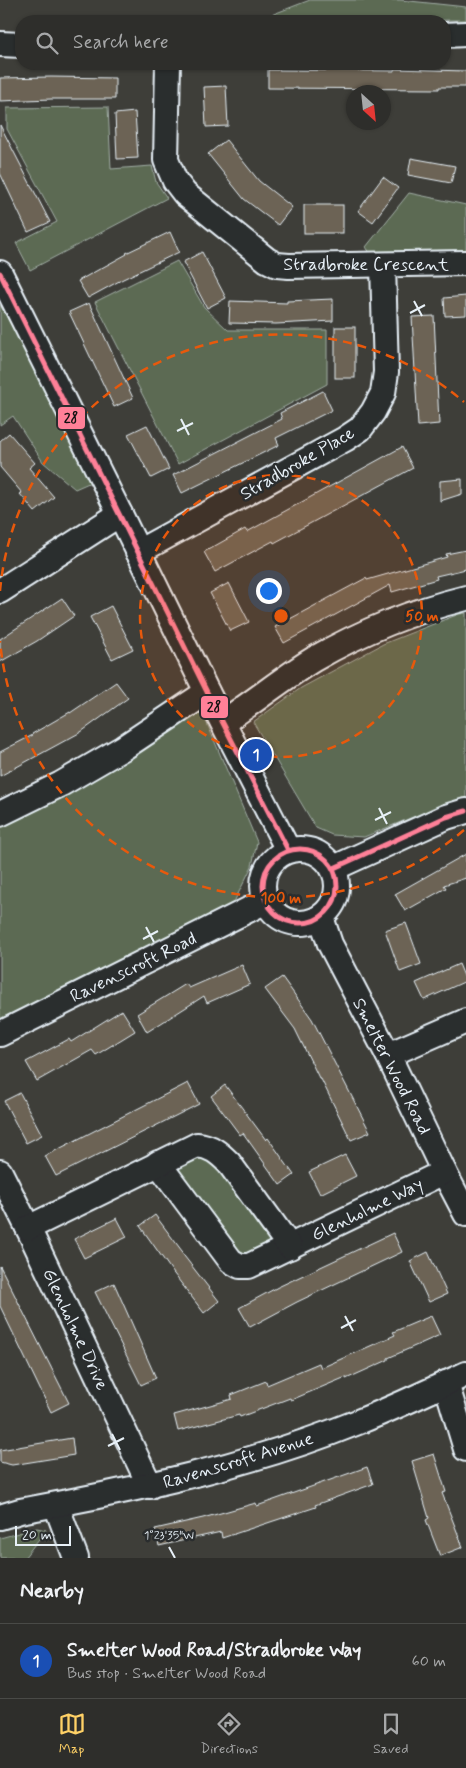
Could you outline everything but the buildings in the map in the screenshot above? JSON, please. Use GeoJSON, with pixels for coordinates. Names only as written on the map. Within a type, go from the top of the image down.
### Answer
{"type":"FeatureCollection","features":[{"type":"Feature","properties":{"kind":"street"},"geometry":{"type":"LineString","coordinates":[[451,35],[466,34]]}},
{"type":"Feature","properties":{"kind":"street"},"geometry":{"type":"LineString","coordinates":[[0,44],[15,45]]}},
{"type":"Feature","properties":{"kind":"street","name":"Stradbroke Crescent"},"geometry":{"type":"LineString","coordinates":[[168,70],[166,160],[175,181],[186,194],[267,260],[277,265],[289,266],[466,263]]}},
{"type":"Feature","properties":{"kind":"street","name":"Stradbroke Place"},"geometry":{"type":"LineString","coordinates":[[138,552],[345,439],[360,428],[373,412],[383,393],[385,379],[383,265]]}},
{"type":"Feature","properties":{"kind":"street"},"geometry":{"type":"LineString","coordinates":[[0,273],[207,692],[288,850]]}},
{"type":"Feature","properties":{"kind":"street"},"geometry":{"type":"LineString","coordinates":[[0,591],[120,514]]}},
{"type":"Feature","properties":{"kind":"street"},"geometry":{"type":"LineString","coordinates":[[223,722],[314,659],[380,626],[440,604],[466,598]]}},
{"type":"Feature","properties":{"kind":"street"},"geometry":{"type":"LineString","coordinates":[[0,814],[61,784],[123,748],[207,692]]}},
{"type":"Feature","properties":{"kind":"street"},"geometry":{"type":"LineString","coordinates":[[334,868],[446,817],[466,811]]}},
{"type":"Feature","properties":{"kind":"street"},"geometry":{"type":"LineString","coordinates":[[301,848],[316,852],[327,859],[334,868],[338,881],[336,897],[330,909],[321,917],[309,922],[292,923],[280,918],[270,909],[262,889],[265,872],[272,861],[288,850],[301,848]]}},
{"type":"Feature","properties":{"kind":"street","name":"Ravenscroft Road"},"geometry":{"type":"LineString","coordinates":[[0,1034],[266,901]]}},
{"type":"Feature","properties":{"kind":"street","name":"Smelter Wood Road"},"geometry":{"type":"LineString","coordinates":[[321,917],[330,944],[388,1055],[444,1172],[464,1203]]}},
{"type":"Feature","properties":{"kind":"street"},"geometry":{"type":"LineString","coordinates":[[388,1055],[466,1021]]}},
{"type":"Feature","properties":{"kind":"street","name":"Glenholme Way"},"geometry":{"type":"LineString","coordinates":[[28,1228],[158,1163],[197,1145],[206,1145],[217,1151],[229,1163],[290,1246]]}},
{"type":"Feature","properties":{"kind":"street","name":"Glenholme Way"},"geometry":{"type":"LineString","coordinates":[[158,1163],[231,1261],[240,1266],[249,1266],[444,1172]]}},
{"type":"Feature","properties":{"kind":"street","name":"Glenholme Drive"},"geometry":{"type":"LineString","coordinates":[[0,1172],[150,1486]]}},
{"type":"Feature","properties":{"kind":"street"},"geometry":{"type":"LineString","coordinates":[[456,1379],[466,1449]]}},
{"type":"Feature","properties":{"kind":"street","name":"Ravenscroft Avenue"},"geometry":{"type":"LineString","coordinates":[[0,1517],[150,1486],[220,1468],[292,1446],[358,1422],[456,1379]]}},
{"type":"Feature","properties":{"kind":"street"},"geometry":{"type":"LineString","coordinates":[[56,1504],[76,1558]]}},
{"type":"Feature","properties":{"kind":"green space"},"geometry":{"type":"Polygon","coordinates":[[[310,0],[400,0],[466,7],[466,20],[451,20],[451,15],[271,15],[310,0]]]}},
{"type":"Feature","properties":{"kind":"green space"},"geometry":{"type":"Polygon","coordinates":[[[108,107],[111,169],[152,166],[156,182],[167,198],[30,270],[16,243],[57,222],[7,129],[7,108],[108,107]]]}},
{"type":"Feature","properties":{"kind":"green space"},"geometry":{"type":"Polygon","coordinates":[[[409,193],[466,205],[466,256],[373,257],[366,247],[409,193]]]}},
{"type":"Feature","properties":{"kind":"green space"},"geometry":{"type":"Polygon","coordinates":[[[177,261],[204,307],[228,330],[327,330],[327,384],[178,464],[95,302],[177,261]]]}},
{"type":"Feature","properties":{"kind":"green space"},"geometry":{"type":"Polygon","coordinates":[[[0,305],[91,482],[75,489],[43,462],[13,416],[0,425],[0,305]]]}},
{"type":"Feature","properties":{"kind":"green space"},"geometry":{"type":"Polygon","coordinates":[[[466,613],[466,800],[413,817],[364,837],[332,835],[316,828],[253,722],[301,688],[383,644],[459,614],[466,613]]]}},
{"type":"Feature","properties":{"kind":"green space"},"geometry":{"type":"Polygon","coordinates":[[[201,709],[257,842],[252,866],[233,904],[0,1025],[0,822],[201,709]]]}},
{"type":"Feature","properties":{"kind":"green space"},"geometry":{"type":"Polygon","coordinates":[[[191,1155],[214,1159],[270,1236],[264,1248],[241,1259],[178,1176],[180,1164],[191,1155]]]}},
{"type":"Feature","properties":{"kind":"green space"},"geometry":{"type":"Polygon","coordinates":[[[37,1528],[46,1530],[24,1558],[0,1558],[0,1538],[37,1528]]]}},
{"type":"Feature","properties":{"kind":"transit line","name":"28"},"geometry":{"type":"LineString","coordinates":[[0,273],[207,692],[288,850]]}},
{"type":"Feature","properties":{"kind":"transit line","name":"28"},"geometry":{"type":"LineString","coordinates":[[334,868],[446,817],[466,811]]}},
{"type":"Feature","properties":{"kind":"transit line","name":"28"},"geometry":{"type":"LineString","coordinates":[[293,849],[307,849],[321,855],[331,865],[337,879],[337,886],[335,900],[321,917],[307,923],[293,923],[279,917],[269,907],[263,893],[263,879],[269,865],[279,855],[293,849]]}},
{"type":"Feature","properties":{"kind":"place","name":"Smelter Wood Road/Stradbroke Way"},"geometry":{"type":"Point","coordinates":[256,755]}}]}
